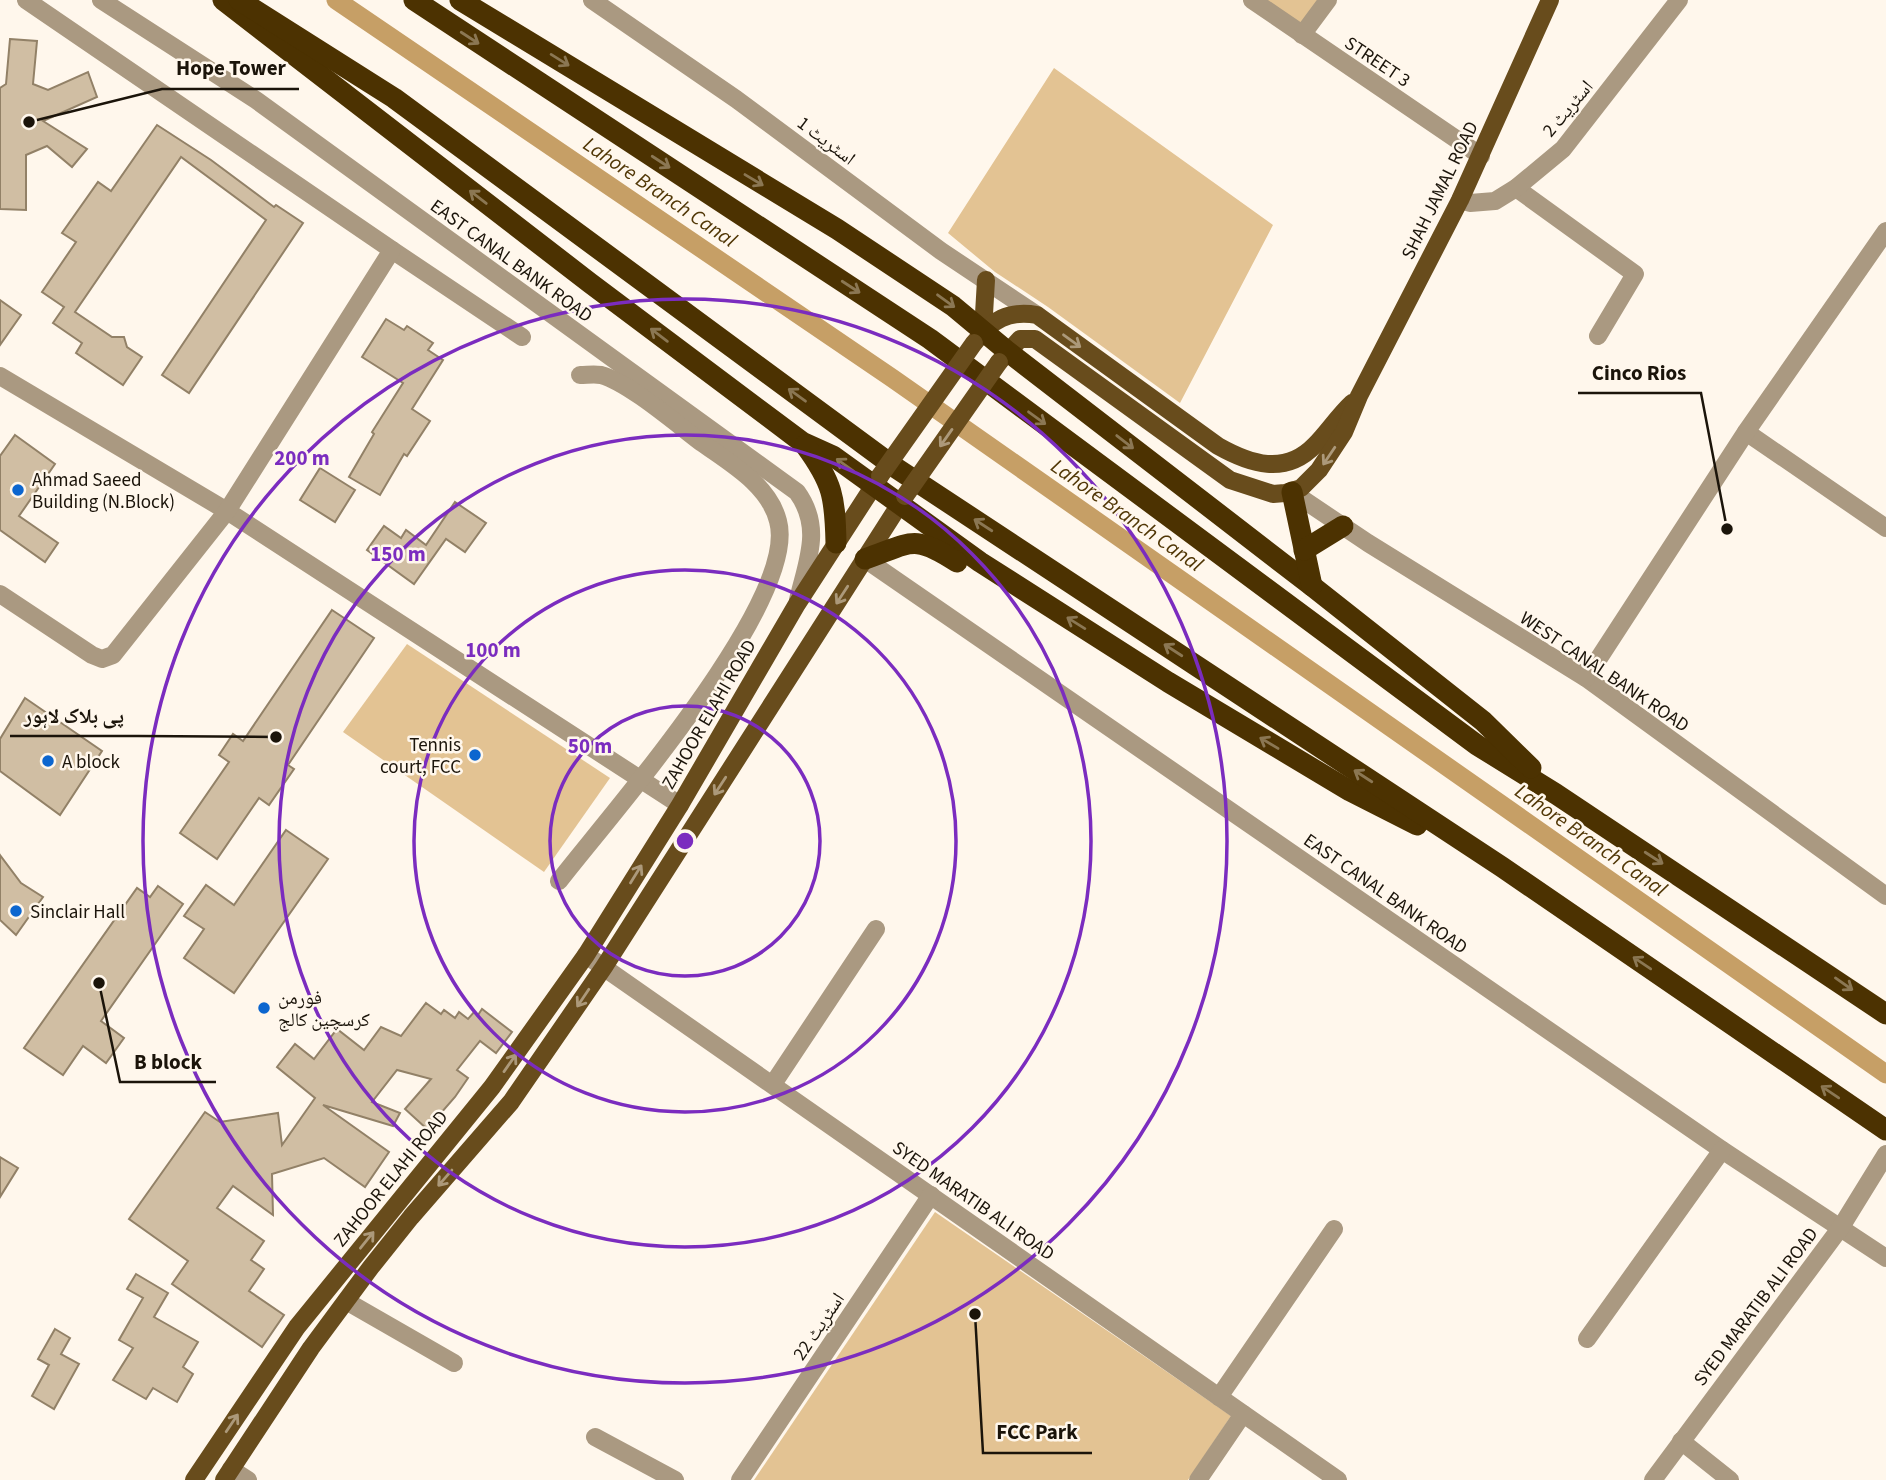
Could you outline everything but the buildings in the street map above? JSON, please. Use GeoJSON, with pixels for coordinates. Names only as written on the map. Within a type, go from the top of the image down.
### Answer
{"type":"FeatureCollection","features":[{"type":"Feature","properties":{"kind":"highway"},"geometry":{"type":"LineString","coordinates":[[223,0],[579,275],[802,442],[877,481],[980,562],[1168,682],[1350,791],[1502,867]]}},
{"type":"Feature","properties":{"kind":"highway"},"geometry":{"type":"LineString","coordinates":[[239,0],[394,98],[896,468],[1502,867],[1886,1130]]}},
{"type":"Feature","properties":{"kind":"highway"},"geometry":{"type":"LineString","coordinates":[[414,0],[930,339],[1476,745],[1556,793],[1886,1014]]}},
{"type":"Feature","properties":{"kind":"highway"},"geometry":{"type":"LineString","coordinates":[[460,0],[918,281],[1003,356],[1312,586],[1483,721],[1556,793]]}},
{"type":"Feature","properties":{"kind":"highway"},"geometry":{"type":"LineString","coordinates":[[802,442],[824,470],[830,483],[834,498],[836,543]]}},
{"type":"Feature","properties":{"kind":"highway"},"geometry":{"type":"LineString","coordinates":[[1292,492],[1312,586]]}},
{"type":"Feature","properties":{"kind":"highway"},"geometry":{"type":"LineString","coordinates":[[1304,550],[1343,526]]}},
{"type":"Feature","properties":{"kind":"highway"},"geometry":{"type":"LineString","coordinates":[[865,559],[908,543],[920,543],[933,546],[958,563],[980,562]]}},
{"type":"Feature","properties":{"kind":"main road","name":"SHAH JAMAL ROAD"},"geometry":{"type":"LineString","coordinates":[[1359,396],[1460,200],[1550,0]]}},
{"type":"Feature","properties":{"kind":"main road"},"geometry":{"type":"LineString","coordinates":[[979,337],[986,280]]}},
{"type":"Feature","properties":{"kind":"main road","name":"ZAHOOR ELAHI ROAD"},"geometry":{"type":"LineString","coordinates":[[194,1480],[297,1327],[492,1087],[586,955],[680,805],[797,604],[877,481],[979,337],[996,320],[1013,314],[1037,315]]}},
{"type":"Feature","properties":{"kind":"main road"},"geometry":{"type":"LineString","coordinates":[[1037,315],[1218,446],[1250,462],[1276,464],[1302,456],[1313,448],[1334,421],[1359,396]]}},
{"type":"Feature","properties":{"kind":"main road"},"geometry":{"type":"LineString","coordinates":[[227,1474],[311,1348],[346,1301],[411,1217],[511,1102],[604,967],[903,500],[1003,356],[1020,339],[1035,339],[1219,474],[1273,494],[1292,492],[1308,481],[1330,455],[1344,432],[1359,396]]}},
{"type":"Feature","properties":{"kind":"street"},"geometry":{"type":"LineString","coordinates":[[26,0],[522,337]]}},
{"type":"Feature","properties":{"kind":"street","name":"EAST CANAL BANK ROAD"},"geometry":{"type":"LineString","coordinates":[[101,0],[256,100],[797,492],[806,504],[812,533],[797,604]]}},
{"type":"Feature","properties":{"kind":"street","name":"اسٹریٹ 1"},"geometry":{"type":"LineString","coordinates":[[592,0],[736,99],[941,251],[1037,315]]}},
{"type":"Feature","properties":{"kind":"street","name":"STREET 3"},"geometry":{"type":"LineString","coordinates":[[1252,0],[1480,156]]}},
{"type":"Feature","properties":{"kind":"street"},"geometry":{"type":"LineString","coordinates":[[1303,35],[1328,0]]}},
{"type":"Feature","properties":{"kind":"street","name":"اسٹریٹ 2"},"geometry":{"type":"LineString","coordinates":[[1460,200],[1470,203],[1495,201],[1516,188],[1563,149],[1679,0]]}},
{"type":"Feature","properties":{"kind":"street"},"geometry":{"type":"LineString","coordinates":[[1516,188],[1635,274],[1598,336]]}},
{"type":"Feature","properties":{"kind":"street"},"geometry":{"type":"LineString","coordinates":[[1586,678],[1746,432],[1886,231]]}},
{"type":"Feature","properties":{"kind":"street"},"geometry":{"type":"LineString","coordinates":[[0,594],[92,655],[102,659],[113,655],[227,511],[392,250]]}},
{"type":"Feature","properties":{"kind":"street"},"geometry":{"type":"LineString","coordinates":[[559,881],[687,720],[743,635],[761,601],[779,546],[780,530],[773,505],[746,475],[645,400],[610,379],[595,374],[580,376]]}},
{"type":"Feature","properties":{"kind":"street"},"geometry":{"type":"LineString","coordinates":[[0,376],[227,511],[680,805]]}},
{"type":"Feature","properties":{"kind":"street"},"geometry":{"type":"LineString","coordinates":[[1746,432],[1886,528]]}},
{"type":"Feature","properties":{"kind":"street","name":"WEST CANAL BANK ROAD"},"geometry":{"type":"LineString","coordinates":[[1292,492],[1586,678],[1886,896]]}},
{"type":"Feature","properties":{"kind":"street","name":"EAST CANAL BANK ROAD"},"geometry":{"type":"LineString","coordinates":[[865,559],[1722,1150],[1886,1258]]}},
{"type":"Feature","properties":{"kind":"street"},"geometry":{"type":"LineString","coordinates":[[773,1084],[876,929]]}},
{"type":"Feature","properties":{"kind":"street","name":"SYED MARATIB ALI ROAD"},"geometry":{"type":"LineString","coordinates":[[586,955],[1338,1480]]}},
{"type":"Feature","properties":{"kind":"street"},"geometry":{"type":"LineString","coordinates":[[1587,1339],[1722,1150]]}},
{"type":"Feature","properties":{"kind":"street","name":"SYED MARATIB ALI ROAD"},"geometry":{"type":"LineString","coordinates":[[1653,1480],[1841,1227],[1886,1154]]}},
{"type":"Feature","properties":{"kind":"street","name":"اسٹریٹ 22"},"geometry":{"type":"LineString","coordinates":[[740,1480],[932,1195]]}},
{"type":"Feature","properties":{"kind":"street"},"geometry":{"type":"LineString","coordinates":[[1219,1397],[1334,1229]]}},
{"type":"Feature","properties":{"kind":"street"},"geometry":{"type":"LineString","coordinates":[[346,1301],[454,1363]]}},
{"type":"Feature","properties":{"kind":"street"},"geometry":{"type":"LineString","coordinates":[[1198,1480],[1243,1414]]}},
{"type":"Feature","properties":{"kind":"street"},"geometry":{"type":"LineString","coordinates":[[595,1437],[676,1480]]}},
{"type":"Feature","properties":{"kind":"street"},"geometry":{"type":"LineString","coordinates":[[1681,1441],[1730,1480]]}},
{"type":"Feature","properties":{"kind":"street"},"geometry":{"type":"LineString","coordinates":[[227,1474],[248,1480]]}},
{"type":"Feature","properties":{"kind":"shaded area"},"geometry":{"type":"Polygon","coordinates":[[[1252,0],[1328,0],[1302,35],[1252,0]]]}},
{"type":"Feature","properties":{"kind":"shaded area"},"geometry":{"type":"Polygon","coordinates":[[[1054,68],[1273,225],[1180,403],[995,272],[948,233],[1054,68]]]}},
{"type":"Feature","properties":{"kind":"shaded area","name":"Tennis court, FCC"},"geometry":{"type":"Polygon","coordinates":[[[407,644],[610,778],[544,872],[343,732],[407,644]]]}},
{"type":"Feature","properties":{"kind":"shaded area"},"geometry":{"type":"Polygon","coordinates":[[[935,1212],[1231,1416],[1188,1480],[754,1480],[935,1212]]]}},
{"type":"Feature","properties":{"kind":"waterway","name":"Lahore Branch Canal"},"geometry":{"type":"LineString","coordinates":[[336,0],[892,378],[1886,1074]]}},
{"type":"Feature","properties":{"kind":"place","name":"Hope Tower"},"geometry":{"type":"Point","coordinates":[29,122]}},
{"type":"Feature","properties":{"kind":"place","name":"Ahmad Saeed Building (N.Block)"},"geometry":{"type":"Point","coordinates":[18,490]}},
{"type":"Feature","properties":{"kind":"place","name":"Cinco Rios"},"geometry":{"type":"Point","coordinates":[1727,529]}},
{"type":"Feature","properties":{"kind":"place","name":"پی بلاک لاہور"},"geometry":{"type":"Point","coordinates":[276,737]}},
{"type":"Feature","properties":{"kind":"place","name":"Tennis court, FCC"},"geometry":{"type":"Point","coordinates":[475,755]}},
{"type":"Feature","properties":{"kind":"place","name":"A block"},"geometry":{"type":"Point","coordinates":[48,761]}},
{"type":"Feature","properties":{"kind":"place","name":"Sinclair Hall"},"geometry":{"type":"Point","coordinates":[16,911]}},
{"type":"Feature","properties":{"kind":"place","name":"B block"},"geometry":{"type":"Point","coordinates":[99,983]}},
{"type":"Feature","properties":{"kind":"place","name":"فورمن کرسچین کالج"},"geometry":{"type":"Point","coordinates":[264,1008]}},
{"type":"Feature","properties":{"kind":"place","name":"FCC Park"},"geometry":{"type":"Point","coordinates":[975,1314]}}]}
